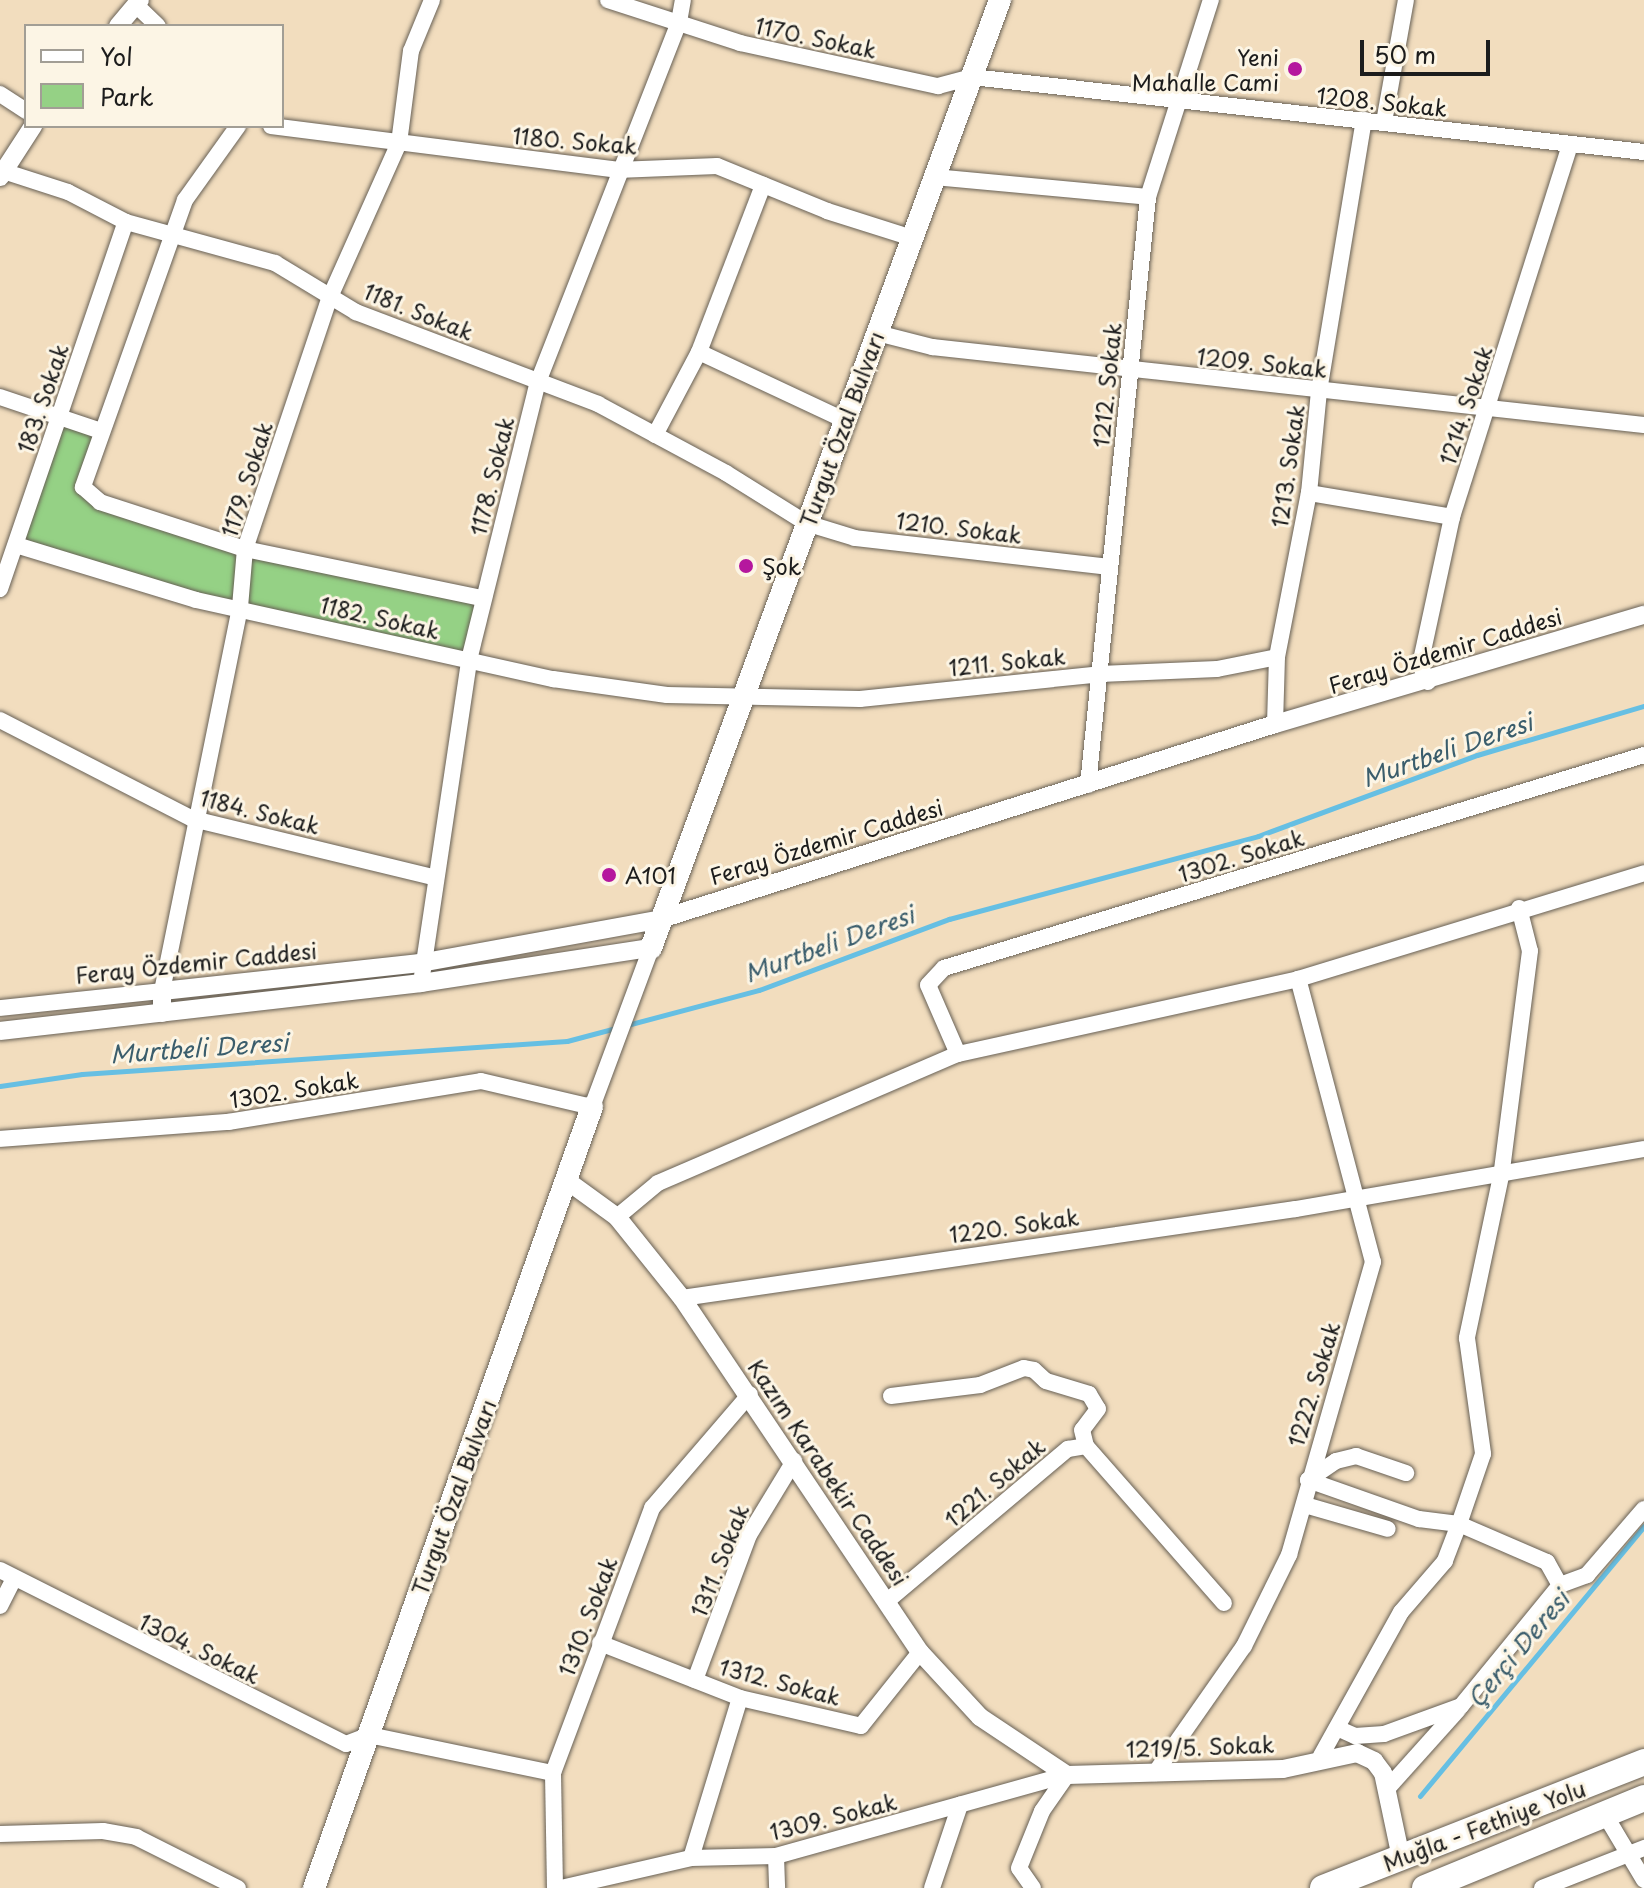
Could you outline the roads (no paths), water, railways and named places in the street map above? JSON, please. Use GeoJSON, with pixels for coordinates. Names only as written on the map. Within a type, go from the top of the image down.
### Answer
{"type":"FeatureCollection","features":[{"type":"Feature","properties":{"kind":"highway","name":"Muğla - Fethiye Yolu"},"geometry":{"type":"LineString","coordinates":[[1323,1888],[1644,1762]]}},
{"type":"Feature","properties":{"kind":"highway","name":"Muğla - Fethiye Yolu"},"geometry":{"type":"LineString","coordinates":[[1425,1888],[1454,1883],[1604,1813],[1644,1798]]}},
{"type":"Feature","properties":{"kind":"main road","name":"Turgut Özal Bulvarı"},"geometry":{"type":"LineString","coordinates":[[651,948],[1000,0]]}},
{"type":"Feature","properties":{"kind":"main road","name":"Turgut Özal Bulvarı"},"geometry":{"type":"LineString","coordinates":[[314,1888],[592,1107]]}},
{"type":"Feature","properties":{"kind":"street","name":"1179. Sokak"},"geometry":{"type":"LineString","coordinates":[[162,991],[193,819],[240,607],[245,549],[330,297],[399,143],[411,51],[432,0]]}},
{"type":"Feature","properties":{"kind":"street","name":"1170. Sokak"},"geometry":{"type":"LineString","coordinates":[[608,0],[740,43],[938,86],[972,77]]}},
{"type":"Feature","properties":{"kind":"street","name":"1178. Sokak"},"geometry":{"type":"LineString","coordinates":[[421,983],[420,963],[469,660],[538,382],[617,170],[679,22],[683,0]]}},
{"type":"Feature","properties":{"kind":"street","name":"1212. Sokak"},"geometry":{"type":"LineString","coordinates":[[1088,785],[1148,197],[1211,0]]}},
{"type":"Feature","properties":{"kind":"street"},"geometry":{"type":"LineString","coordinates":[[1384,122],[1406,0]]}},
{"type":"Feature","properties":{"kind":"street"},"geometry":{"type":"LineString","coordinates":[[120,24],[138,3],[156,24]]}},
{"type":"Feature","properties":{"kind":"street","name":"1208. Sokak"},"geometry":{"type":"LineString","coordinates":[[972,77],[1178,103],[1384,122],[1644,152]]}},
{"type":"Feature","properties":{"kind":"street"},"geometry":{"type":"LineString","coordinates":[[0,94],[24,110]]}},
{"type":"Feature","properties":{"kind":"street","name":"1213. Sokak"},"geometry":{"type":"LineString","coordinates":[[1275,724],[1277,657],[1309,493],[1319,391],[1364,120]]}},
{"type":"Feature","properties":{"kind":"street"},"geometry":{"type":"LineString","coordinates":[[2,174],[32,128]]}},
{"type":"Feature","properties":{"kind":"street"},"geometry":{"type":"LineString","coordinates":[[237,128],[185,200],[83,487],[89,495],[245,549],[482,598]]}},
{"type":"Feature","properties":{"kind":"street","name":"1180. Sokak"},"geometry":{"type":"LineString","coordinates":[[284,128],[617,170],[717,166],[912,238]]}},
{"type":"Feature","properties":{"kind":"street","name":"1214. Sokak"},"geometry":{"type":"LineString","coordinates":[[1428,682],[1420,665],[1452,517],[1570,144]]}},
{"type":"Feature","properties":{"kind":"street","name":"1181. Sokak"},"geometry":{"type":"LineString","coordinates":[[2,174],[68,192],[126,222],[275,263],[356,312],[598,404],[806,523]]}},
{"type":"Feature","properties":{"kind":"street"},"geometry":{"type":"LineString","coordinates":[[934,177],[1148,197]]}},
{"type":"Feature","properties":{"kind":"street"},"geometry":{"type":"LineString","coordinates":[[655,435],[699,352],[763,185]]}},
{"type":"Feature","properties":{"kind":"street","name":"183. Sokak"},"geometry":{"type":"LineString","coordinates":[[0,589],[126,222]]}},
{"type":"Feature","properties":{"kind":"street","name":"1209. Sokak"},"geometry":{"type":"LineString","coordinates":[[877,333],[932,347],[1644,425]]}},
{"type":"Feature","properties":{"kind":"street"},"geometry":{"type":"LineString","coordinates":[[699,352],[844,420]]}},
{"type":"Feature","properties":{"kind":"street"},"geometry":{"type":"LineString","coordinates":[[0,397],[101,431]]}},
{"type":"Feature","properties":{"kind":"street"},"geometry":{"type":"LineString","coordinates":[[1309,493],[1452,517]]}},
{"type":"Feature","properties":{"kind":"street","name":"1210. Sokak"},"geometry":{"type":"LineString","coordinates":[[806,523],[855,538],[1108,567]]}},
{"type":"Feature","properties":{"kind":"street","name":"1182. Sokak"},"geometry":{"type":"LineString","coordinates":[[16,545],[196,600],[240,607],[553,679],[740,700]]}},
{"type":"Feature","properties":{"kind":"street","name":"Feray Özdemir Caddesi"},"geometry":{"type":"LineString","coordinates":[[0,1008],[420,963],[661,919],[1275,724],[1428,682],[1644,615]]}},
{"type":"Feature","properties":{"kind":"street","name":"1211. Sokak"},"geometry":{"type":"LineString","coordinates":[[740,700],[860,699],[1100,674],[1217,669],[1277,657]]}},
{"type":"Feature","properties":{"kind":"street","name":"1184. Sokak"},"geometry":{"type":"LineString","coordinates":[[0,720],[193,819],[433,877]]}},
{"type":"Feature","properties":{"kind":"street","name":"1302. Sokak"},"geometry":{"type":"LineString","coordinates":[[958,1054],[928,985],[944,968],[1644,755]]}},
{"type":"Feature","properties":{"kind":"street"},"geometry":{"type":"LineString","coordinates":[[617,1217],[658,1183],[958,1054],[1298,979],[1519,908],[1644,873]]}},
{"type":"Feature","properties":{"kind":"street"},"geometry":{"type":"LineString","coordinates":[[1321,1756],[1401,1612],[1445,1561],[1483,1454],[1467,1338],[1501,1176],[1530,951],[1519,908]]}},
{"type":"Feature","properties":{"kind":"street"},"geometry":{"type":"LineString","coordinates":[[0,1031],[421,983],[651,948],[592,1107]]}},
{"type":"Feature","properties":{"kind":"street","name":"1222. Sokak"},"geometry":{"type":"LineString","coordinates":[[1155,1773],[1244,1646],[1289,1555],[1305,1505],[1308,1480],[1373,1262],[1353,1197],[1298,979]]}},
{"type":"Feature","properties":{"kind":"street"},"geometry":{"type":"LineString","coordinates":[[162,991],[162,1013]]}},
{"type":"Feature","properties":{"kind":"street","name":"1302. Sokak"},"geometry":{"type":"LineString","coordinates":[[0,1139],[228,1122],[481,1081],[592,1107]]}},
{"type":"Feature","properties":{"kind":"street","name":"1220. Sokak"},"geometry":{"type":"LineString","coordinates":[[682,1298],[1501,1176],[1644,1149]]}},
{"type":"Feature","properties":{"kind":"street","name":"Kazım Karabekir Caddesi"},"geometry":{"type":"LineString","coordinates":[[566,1180],[617,1217],[682,1298],[750,1394],[920,1652],[980,1717],[1067,1775]]}},
{"type":"Feature","properties":{"kind":"street"},"geometry":{"type":"LineString","coordinates":[[891,1396],[980,1385],[1024,1368],[1034,1370],[1054,1385],[1089,1394],[1098,1409],[1082,1430],[1086,1446],[1224,1603]]}},
{"type":"Feature","properties":{"kind":"street","name":"1310. Sokak"},"geometry":{"type":"LineString","coordinates":[[558,1888],[553,1773],[652,1508],[750,1394]]}},
{"type":"Feature","properties":{"kind":"street","name":"1221. Sokak"},"geometry":{"type":"LineString","coordinates":[[886,1602],[1068,1449],[1086,1446]]}},
{"type":"Feature","properties":{"kind":"street"},"geometry":{"type":"LineString","coordinates":[[1308,1480],[1336,1461],[1356,1456],[1406,1473]]}},
{"type":"Feature","properties":{"kind":"street","name":"1311. Sokak"},"geometry":{"type":"LineString","coordinates":[[695,1680],[749,1535],[794,1461]]}},
{"type":"Feature","properties":{"kind":"street"},"geometry":{"type":"LineString","coordinates":[[1308,1480],[1419,1519],[1459,1524],[1547,1562],[1560,1585]]}},
{"type":"Feature","properties":{"kind":"street"},"geometry":{"type":"LineString","coordinates":[[1305,1505],[1388,1529]]}},
{"type":"Feature","properties":{"kind":"street"},"geometry":{"type":"LineString","coordinates":[[1387,1789],[1461,1706],[1560,1585],[1587,1575],[1644,1509]]}},
{"type":"Feature","properties":{"kind":"street","name":"1304. Sokak"},"geometry":{"type":"LineString","coordinates":[[0,1606],[7,1574],[346,1744],[369,1735],[553,1773]]}},
{"type":"Feature","properties":{"kind":"street","name":"1312. Sokak"},"geometry":{"type":"LineString","coordinates":[[600,1643],[740,1698],[861,1726],[920,1652]]}},
{"type":"Feature","properties":{"kind":"street"},"geometry":{"type":"LineString","coordinates":[[691,1858],[740,1698]]}},
{"type":"Feature","properties":{"kind":"street"},"geometry":{"type":"LineString","coordinates":[[1337,1728],[1355,1736],[1384,1734],[1461,1706]]}},
{"type":"Feature","properties":{"kind":"street","name":"1219/5. Sokak"},"geometry":{"type":"LineString","coordinates":[[1067,1775],[1283,1769],[1321,1756],[1357,1753],[1374,1761],[1387,1789],[1401,1858]]}},
{"type":"Feature","properties":{"kind":"street"},"geometry":{"type":"LineString","coordinates":[[1033,1888],[1019,1868],[1042,1811],[1067,1775]]}},
{"type":"Feature","properties":{"kind":"street","name":"1309. Sokak"},"geometry":{"type":"LineString","coordinates":[[558,1888],[691,1858],[776,1856],[1067,1775]]}},
{"type":"Feature","properties":{"kind":"street"},"geometry":{"type":"LineString","coordinates":[[932,1888],[960,1805]]}},
{"type":"Feature","properties":{"kind":"street"},"geometry":{"type":"LineString","coordinates":[[1604,1813],[1644,1880]]}},
{"type":"Feature","properties":{"kind":"street"},"geometry":{"type":"LineString","coordinates":[[0,1834],[103,1831],[136,1837],[238,1888]]}},
{"type":"Feature","properties":{"kind":"street"},"geometry":{"type":"LineString","coordinates":[[1542,1888],[1644,1848]]}},
{"type":"Feature","properties":{"kind":"street"},"geometry":{"type":"LineString","coordinates":[[776,1856],[777,1888]]}},
{"type":"Feature","properties":{"kind":"waterway","name":"Murtbeli Deresi"},"geometry":{"type":"LineString","coordinates":[[0,1086],[82,1074],[567,1041],[759,990],[949,919],[1258,836],[1477,755],[1644,706]]}},
{"type":"Feature","properties":{"kind":"waterway","name":"Çerçi Deresi"},"geometry":{"type":"LineString","coordinates":[[1420,1796],[1644,1526]]}},
{"type":"Feature","properties":{"kind":"place","name":"Yeni Mahalle Cami"},"geometry":{"type":"Point","coordinates":[1295,69]}},
{"type":"Feature","properties":{"kind":"place","name":"Şok"},"geometry":{"type":"Point","coordinates":[746,566]}},
{"type":"Feature","properties":{"kind":"place","name":"A101"},"geometry":{"type":"Point","coordinates":[609,875]}}]}
